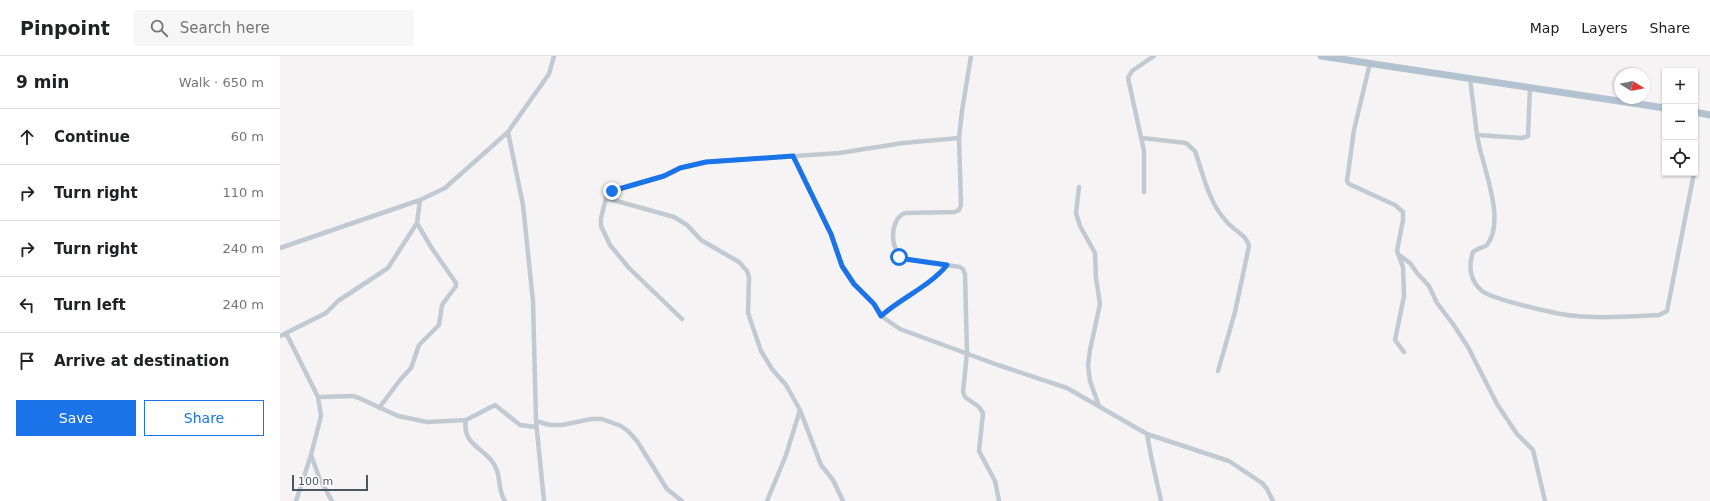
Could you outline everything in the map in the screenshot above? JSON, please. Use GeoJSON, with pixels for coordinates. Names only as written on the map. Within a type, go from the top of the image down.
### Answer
{"type":"FeatureCollection","features":[{"type":"Feature","properties":{"kind":"main road"},"geometry":{"type":"LineString","coordinates":[[1321,56],[1662,108]]}},
{"type":"Feature","properties":{"kind":"main road"},"geometry":{"type":"LineString","coordinates":[[1698,113],[1710,115]]}},
{"type":"Feature","properties":{"kind":"street"},"geometry":{"type":"LineString","coordinates":[[280,248],[420,200],[445,188],[508,132],[549,74],[554,56]]}},
{"type":"Feature","properties":{"kind":"street"},"geometry":{"type":"LineString","coordinates":[[971,56],[959,138],[961,205],[959,210],[955,212],[905,213],[896,219],[893,236],[896,252],[899,257],[960,267],[963,269],[965,274],[966,353],[963,392],[965,397],[979,406],[983,413],[979,451],[995,481],[998,501]]}},
{"type":"Feature","properties":{"kind":"street"},"geometry":{"type":"LineString","coordinates":[[1144,192],[1144,151],[1128,78],[1132,71],[1154,56]]}},
{"type":"Feature","properties":{"kind":"street"},"geometry":{"type":"LineString","coordinates":[[1370,63],[1354,130],[1347,181],[1349,184],[1395,205],[1402,210],[1403,220],[1397,248],[1404,267],[1404,296],[1395,340],[1404,352]]}},
{"type":"Feature","properties":{"kind":"street"},"geometry":{"type":"LineString","coordinates":[[1470,78],[1479,152],[1491,186],[1494,226],[1486,245],[1473,252],[1470,268],[1471,277],[1483,291],[1489,295],[1546,311],[1576,316],[1659,315],[1668,311],[1693,176]]}},
{"type":"Feature","properties":{"kind":"street"},"geometry":{"type":"LineString","coordinates":[[1477,136],[1522,138],[1528,136],[1530,87]]}},
{"type":"Feature","properties":{"kind":"street"},"geometry":{"type":"LineString","coordinates":[[508,132],[522,205],[533,301],[536,424],[544,501]]}},
{"type":"Feature","properties":{"kind":"street"},"geometry":{"type":"LineString","coordinates":[[682,319],[630,268],[610,245],[601,226],[601,218],[606,198],[612,191],[664,176],[680,168],[706,162],[839,153],[903,143],[959,138]]}},
{"type":"Feature","properties":{"kind":"street"},"geometry":{"type":"LineString","coordinates":[[1142,138],[1186,143],[1196,151],[1210,193],[1218,211],[1230,226],[1244,236],[1249,246],[1235,312],[1218,371]]}},
{"type":"Feature","properties":{"kind":"street"},"geometry":{"type":"LineString","coordinates":[[793,156],[831,234],[842,266],[854,284],[874,304],[881,316],[900,328],[966,353],[1067,388],[1147,434],[1229,461],[1262,483],[1273,501]]}},
{"type":"Feature","properties":{"kind":"street"},"geometry":{"type":"LineString","coordinates":[[1078,187],[1076,213],[1080,226],[1095,253],[1096,278],[1100,304],[1088,365],[1090,381],[1100,406]]}},
{"type":"Feature","properties":{"kind":"street"},"geometry":{"type":"LineString","coordinates":[[606,198],[674,217],[687,225],[701,240],[739,262],[747,271],[749,277],[748,313],[761,351],[772,368],[786,385],[800,410],[821,465],[833,480],[843,501]]}},
{"type":"Feature","properties":{"kind":"street"},"geometry":{"type":"LineString","coordinates":[[280,336],[326,313],[338,301],[388,268],[418,224],[420,200]]}},
{"type":"Feature","properties":{"kind":"street"},"geometry":{"type":"LineString","coordinates":[[379,408],[411,368],[419,345],[439,325],[442,305],[456,286],[456,283],[431,247],[418,224]]}},
{"type":"Feature","properties":{"kind":"street"},"geometry":{"type":"LineString","coordinates":[[1399,255],[1410,263],[1429,286],[1437,303],[1468,347],[1496,404],[1518,434],[1533,450],[1545,501]]}},
{"type":"Feature","properties":{"kind":"street"},"geometry":{"type":"LineString","coordinates":[[881,316],[891,307],[938,276],[947,265]]}},
{"type":"Feature","properties":{"kind":"street"},"geometry":{"type":"LineString","coordinates":[[286,333],[318,397],[321,416],[311,455],[296,501]]}},
{"type":"Feature","properties":{"kind":"street"},"geometry":{"type":"LineString","coordinates":[[318,397],[353,396],[398,416],[427,422],[466,420],[495,405],[520,425],[562,425],[592,419],[602,419],[621,426],[628,431],[637,441],[667,488],[682,501]]}},
{"type":"Feature","properties":{"kind":"street"},"geometry":{"type":"LineString","coordinates":[[767,501],[786,455],[800,410]]}},
{"type":"Feature","properties":{"kind":"street"},"geometry":{"type":"LineString","coordinates":[[466,420],[466,435],[497,468],[500,479],[500,492],[505,501]]}},
{"type":"Feature","properties":{"kind":"street"},"geometry":{"type":"LineString","coordinates":[[1147,434],[1161,501]]}},
{"type":"Feature","properties":{"kind":"street"},"geometry":{"type":"LineString","coordinates":[[311,455],[319,477],[332,501]]}},
{"type":"Feature","properties":{"kind":"route"},"geometry":{"type":"LineString","coordinates":[[612,191],[664,176],[680,168],[706,162],[793,156],[831,234],[837,256],[847,276],[870,298],[881,316],[891,307],[929,283],[938,276],[947,265],[899,257]]}}]}
